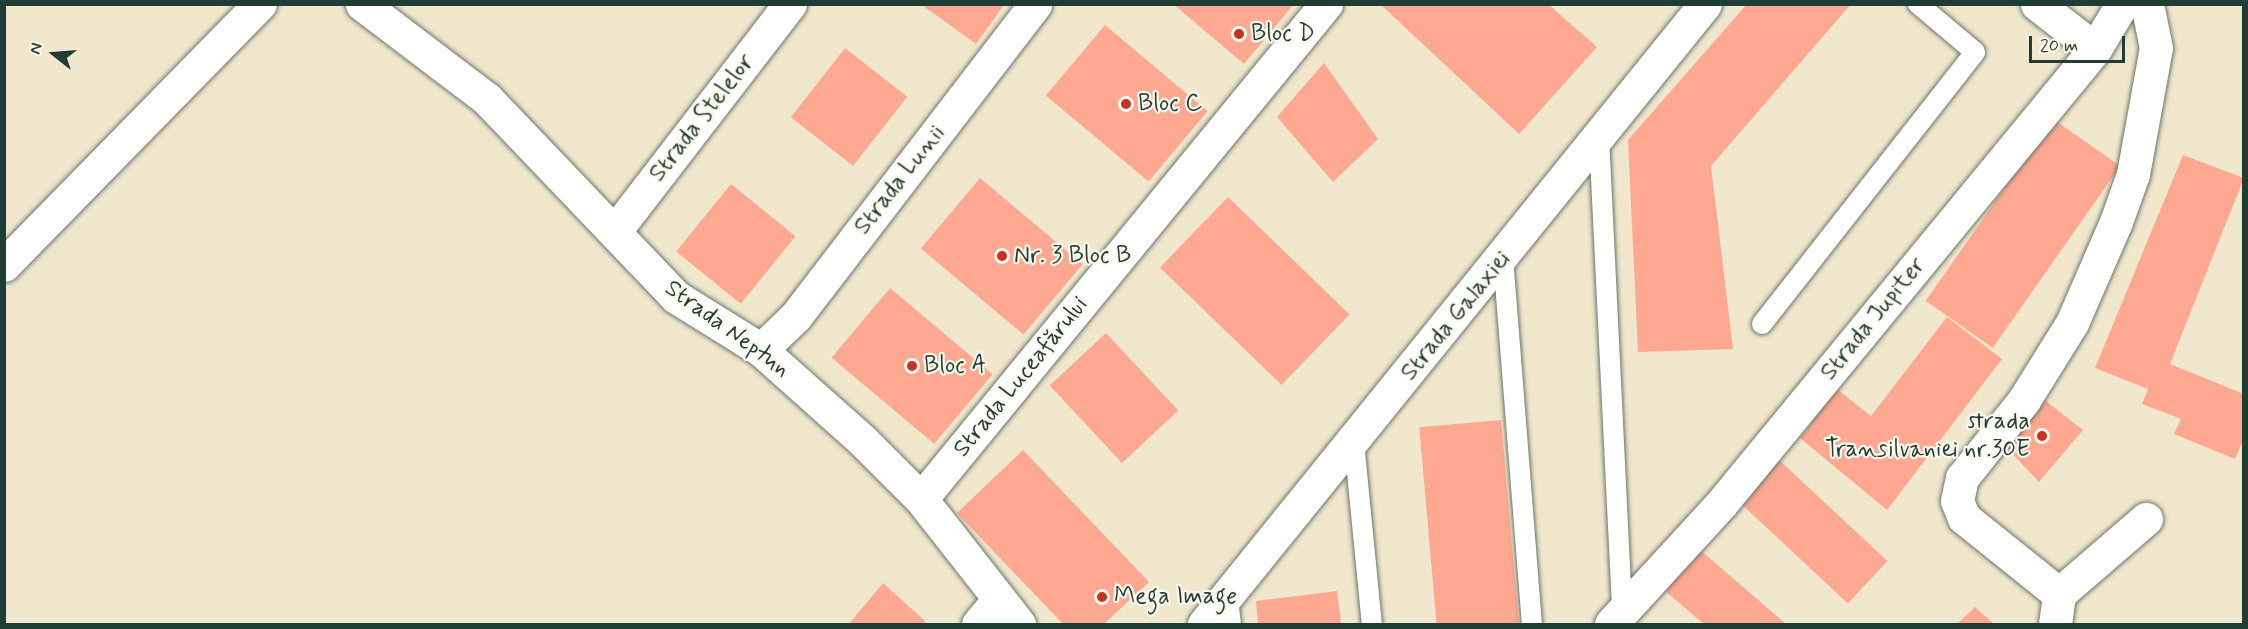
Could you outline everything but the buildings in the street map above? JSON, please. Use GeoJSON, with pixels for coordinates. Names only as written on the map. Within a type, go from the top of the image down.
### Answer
{"type":"FeatureCollection","features":[{"type":"Feature","properties":{"kind":"street"},"geometry":{"type":"LineString","coordinates":[[4,265],[260,4]]}},
{"type":"Feature","properties":{"kind":"street","name":"Strada Neptun"},"geometry":{"type":"LineString","coordinates":[[362,4],[486,98],[676,297],[761,351],[921,500],[988,613],[1019,624]]}},
{"type":"Feature","properties":{"kind":"street","name":"Strada Stelelor"},"geometry":{"type":"LineString","coordinates":[[615,231],[790,4]]}},
{"type":"Feature","properties":{"kind":"street","name":"Strada Lunii"},"geometry":{"type":"LineString","coordinates":[[761,351],[796,316],[1035,4]]}},
{"type":"Feature","properties":{"kind":"street","name":"Strada Luceafărului"},"geometry":{"type":"LineString","coordinates":[[921,500],[1326,4]]}},
{"type":"Feature","properties":{"kind":"street","name":"Strada Galaxiei"},"geometry":{"type":"LineString","coordinates":[[1204,624],[1229,612],[1354,442],[1705,4]]}},
{"type":"Feature","properties":{"kind":"street"},"geometry":{"type":"LineString","coordinates":[[2037,4],[2095,49]]}},
{"type":"Feature","properties":{"kind":"street","name":"Strada Jupiter"},"geometry":{"type":"LineString","coordinates":[[1617,618],[1721,504],[2095,49],[2122,4]]}},
{"type":"Feature","properties":{"kind":"street"},"geometry":{"type":"LineString","coordinates":[[2146,519],[2057,609],[1964,518],[1957,501],[1962,478],[2024,400],[2072,323],[2116,222],[2133,174],[2156,48],[2147,4]]}},
{"type":"Feature","properties":{"kind":"lane"},"geometry":{"type":"LineString","coordinates":[[1762,324],[1976,52],[1918,4]]}},
{"type":"Feature","properties":{"kind":"lane"},"geometry":{"type":"LineString","coordinates":[[1599,137],[1617,618]]}},
{"type":"Feature","properties":{"kind":"lane"},"geometry":{"type":"LineString","coordinates":[[1503,257],[1532,624]]}},
{"type":"Feature","properties":{"kind":"lane"},"geometry":{"type":"LineString","coordinates":[[1354,442],[1372,624]]}},
{"type":"Feature","properties":{"kind":"place","name":"Bloc D"},"geometry":{"type":"Point","coordinates":[1239,34]}},
{"type":"Feature","properties":{"kind":"place","name":"Bloc C"},"geometry":{"type":"Point","coordinates":[1126,104]}},
{"type":"Feature","properties":{"kind":"place","name":"Nr. 3 Bloc B"},"geometry":{"type":"Point","coordinates":[1002,256]}},
{"type":"Feature","properties":{"kind":"place","name":"Bloc A"},"geometry":{"type":"Point","coordinates":[912,366]}},
{"type":"Feature","properties":{"kind":"place","name":"strada Transilvaniei nr.30E"},"geometry":{"type":"Point","coordinates":[2042,436]}},
{"type":"Feature","properties":{"kind":"place","name":"Mega Image"},"geometry":{"type":"Point","coordinates":[1102,597]}}]}
